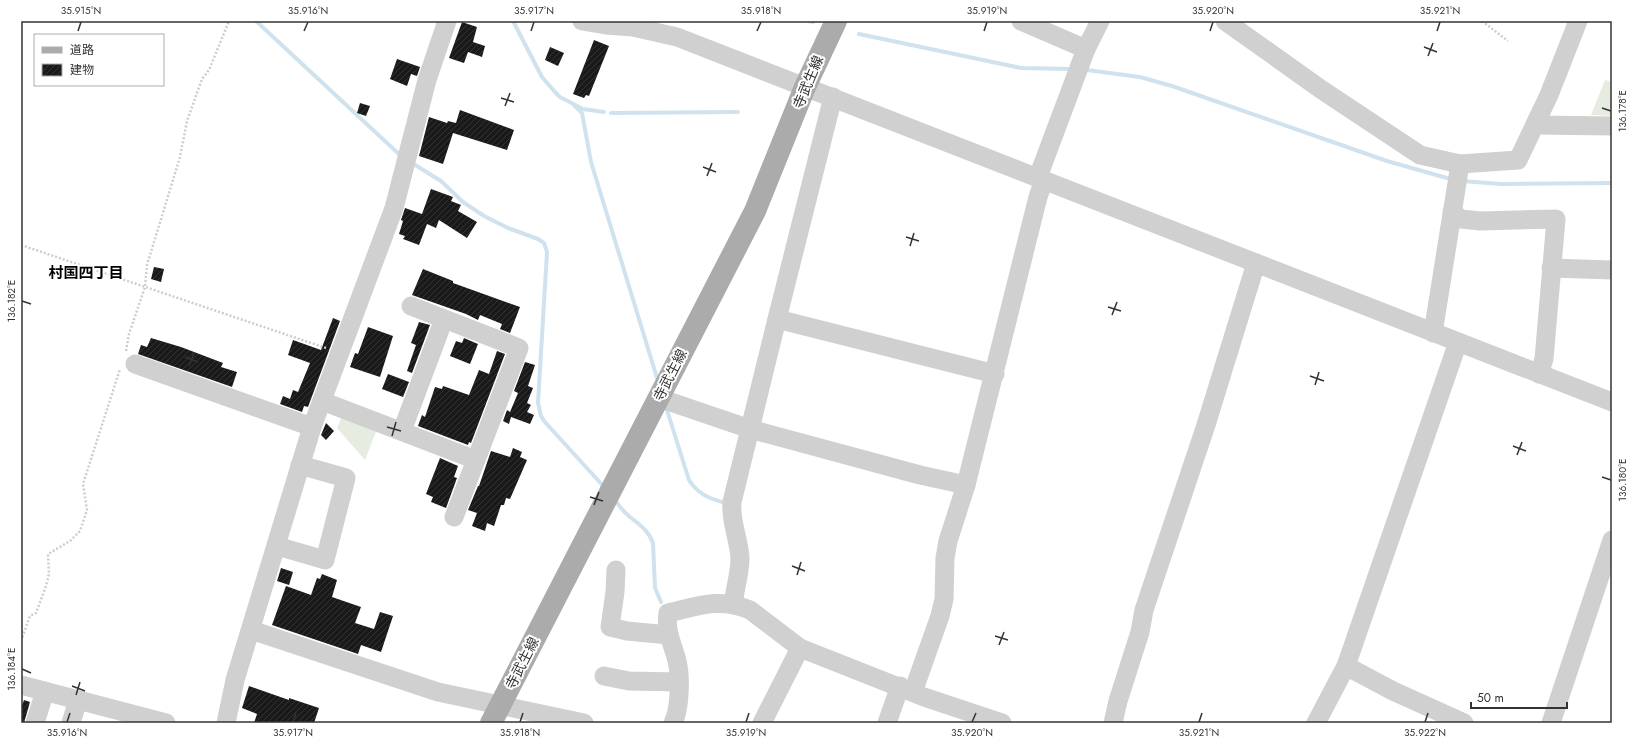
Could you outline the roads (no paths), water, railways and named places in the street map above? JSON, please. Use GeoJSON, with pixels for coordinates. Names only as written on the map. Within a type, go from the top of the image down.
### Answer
{"type":"FeatureCollection","features":[{"type":"Feature","properties":{"kind":"main road","name":"寺武生線"},"geometry":{"type":"LineString","coordinates":[[496,714],[755,211],[805,87],[836,21]]}},
{"type":"Feature","properties":{"kind":"street"},"geometry":{"type":"LineString","coordinates":[[226,723],[235,680],[277,546],[300,465],[312,427],[341,353],[394,208],[427,80],[446,21]]}},
{"type":"Feature","properties":{"kind":"street"},"geometry":{"type":"LineString","coordinates":[[582,21],[606,25],[633,24],[677,37],[834,97],[1612,402]]}},
{"type":"Feature","properties":{"kind":"street"},"geometry":{"type":"LineString","coordinates":[[1021,21],[1086,49]]}},
{"type":"Feature","properties":{"kind":"street"},"geometry":{"type":"LineString","coordinates":[[887,723],[907,689],[942,611],[944,599],[946,550],[966,485],[1038,197],[1041,179],[1086,49],[1100,21]]}},
{"type":"Feature","properties":{"kind":"street"},"geometry":{"type":"LineString","coordinates":[[1224,21],[1322,90],[1420,155],[1460,164],[1518,160],[1549,95],[1578,21]]}},
{"type":"Feature","properties":{"kind":"street"},"geometry":{"type":"LineString","coordinates":[[733,604],[740,559],[739,542],[732,507],[777,319],[834,97]]}},
{"type":"Feature","properties":{"kind":"street"},"geometry":{"type":"LineString","coordinates":[[1536,125],[1612,126]]}},
{"type":"Feature","properties":{"kind":"street"},"geometry":{"type":"LineString","coordinates":[[1433,333],[1460,164]]}},
{"type":"Feature","properties":{"kind":"street"},"geometry":{"type":"LineString","coordinates":[[1452,212],[1461,219],[1480,221],[1556,219],[1544,359],[1539,374]]}},
{"type":"Feature","properties":{"kind":"street"},"geometry":{"type":"LineString","coordinates":[[1113,723],[1118,701],[1140,632],[1144,610],[1206,425],[1256,263]]}},
{"type":"Feature","properties":{"kind":"street"},"geometry":{"type":"LineString","coordinates":[[1552,268],[1612,270]]}},
{"type":"Feature","properties":{"kind":"street"},"geometry":{"type":"LineString","coordinates":[[411,306],[519,348],[454,517]]}},
{"type":"Feature","properties":{"kind":"street"},"geometry":{"type":"LineString","coordinates":[[402,431],[444,319]]}},
{"type":"Feature","properties":{"kind":"street"},"geometry":{"type":"LineString","coordinates":[[777,319],[994,374]]}},
{"type":"Feature","properties":{"kind":"street"},"geometry":{"type":"LineString","coordinates":[[1316,723],[1346,666],[1458,342]]}},
{"type":"Feature","properties":{"kind":"street"},"geometry":{"type":"LineString","coordinates":[[127,361],[312,427]]}},
{"type":"Feature","properties":{"kind":"street"},"geometry":{"type":"LineString","coordinates":[[659,398],[750,429],[966,485]]}},
{"type":"Feature","properties":{"kind":"street"},"geometry":{"type":"LineString","coordinates":[[322,401],[476,460]]}},
{"type":"Feature","properties":{"kind":"street"},"geometry":{"type":"LineString","coordinates":[[277,546],[325,560],[346,478],[300,465]]}},
{"type":"Feature","properties":{"kind":"street"},"geometry":{"type":"LineString","coordinates":[[1551,723],[1612,540]]}},
{"type":"Feature","properties":{"kind":"street"},"geometry":{"type":"LineString","coordinates":[[616,570],[615,592],[610,627],[634,632],[669,635]]}},
{"type":"Feature","properties":{"kind":"street"},"geometry":{"type":"LineString","coordinates":[[673,723],[676,717],[679,682],[677,662],[666,624],[668,613],[710,603],[722,602],[750,610],[760,616],[800,648],[1002,723]]}},
{"type":"Feature","properties":{"kind":"street"},"geometry":{"type":"LineString","coordinates":[[251,630],[438,692],[496,714],[584,723]]}},
{"type":"Feature","properties":{"kind":"street"},"geometry":{"type":"LineString","coordinates":[[762,723],[800,648]]}},
{"type":"Feature","properties":{"kind":"street"},"geometry":{"type":"LineString","coordinates":[[1346,666],[1393,691],[1464,723]]}},
{"type":"Feature","properties":{"kind":"street"},"geometry":{"type":"LineString","coordinates":[[604,676],[629,681],[679,682]]}},
{"type":"Feature","properties":{"kind":"street"},"geometry":{"type":"LineString","coordinates":[[21,685],[78,700],[109,716],[166,723]]}},
{"type":"Feature","properties":{"kind":"street"},"geometry":{"type":"LineString","coordinates":[[35,723],[45,691]]}},
{"type":"Feature","properties":{"kind":"street"},"geometry":{"type":"LineString","coordinates":[[71,723],[78,700]]}},
{"type":"Feature","properties":{"kind":"waterway"},"geometry":{"type":"LineString","coordinates":[[256,21],[401,156]]}},
{"type":"Feature","properties":{"kind":"waterway"},"geometry":{"type":"LineString","coordinates":[[513,21],[542,77],[555,92],[560,97],[583,109],[604,112]]}},
{"type":"Feature","properties":{"kind":"waterway"},"geometry":{"type":"LineString","coordinates":[[808,21],[813,22]]}},
{"type":"Feature","properties":{"kind":"waterway"},"geometry":{"type":"LineString","coordinates":[[859,34],[1021,68],[1071,69]]}},
{"type":"Feature","properties":{"kind":"waterway"},"geometry":{"type":"LineString","coordinates":[[1087,70],[1140,77],[1172,86],[1387,161],[1447,178]]}},
{"type":"Feature","properties":{"kind":"waterway"},"geometry":{"type":"LineString","coordinates":[[574,105],[582,113],[591,162],[657,378]]}},
{"type":"Feature","properties":{"kind":"waterway"},"geometry":{"type":"LineString","coordinates":[[611,113],[738,112]]}},
{"type":"Feature","properties":{"kind":"waterway"},"geometry":{"type":"LineString","coordinates":[[412,163],[441,181],[463,202],[484,216],[544,243],[547,252],[538,403],[541,416],[605,488]]}},
{"type":"Feature","properties":{"kind":"waterway"},"geometry":{"type":"LineString","coordinates":[[1462,181],[1501,184],[1612,183]]}},
{"type":"Feature","properties":{"kind":"waterway"},"geometry":{"type":"LineString","coordinates":[[666,407],[689,480],[692,485],[703,494],[722,502]]}},
{"type":"Feature","properties":{"kind":"waterway"},"geometry":{"type":"LineString","coordinates":[[615,500],[626,513],[644,528],[653,543],[655,588],[661,602]]}},
{"type":"Feature","properties":{"kind":"district","name":"村国四丁目"},"geometry":{"type":"Point","coordinates":[86,273]}}]}
